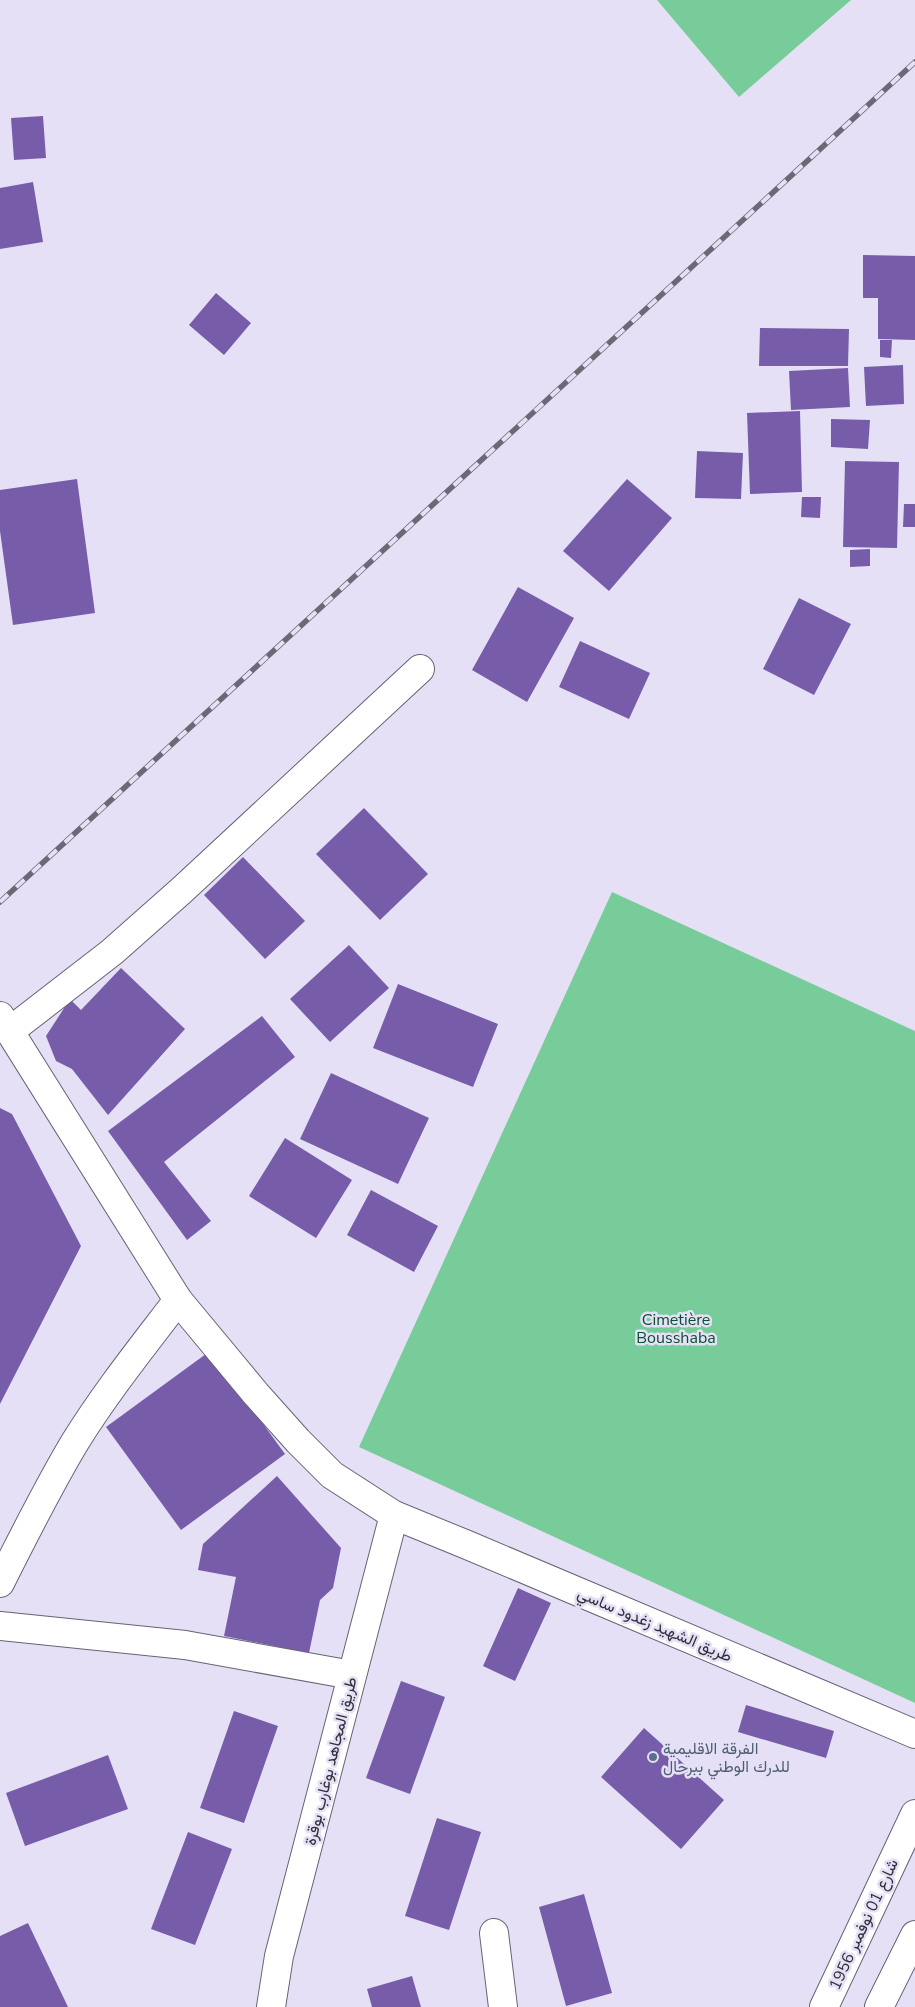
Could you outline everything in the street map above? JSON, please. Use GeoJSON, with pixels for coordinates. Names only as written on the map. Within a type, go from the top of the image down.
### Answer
{"type":"FeatureCollection","features":[{"type":"Feature","properties":{"kind":"street"},"geometry":{"type":"LineString","coordinates":[[5,1023],[112,952],[420,669]]}},
{"type":"Feature","properties":{"kind":"street","name":"طريق الشهيد زغدود ساسي"},"geometry":{"type":"LineString","coordinates":[[5,1023],[178,1300],[211,1342],[298,1441],[332,1475],[394,1515],[915,1734]]}},
{"type":"Feature","properties":{"kind":"street"},"geometry":{"type":"LineString","coordinates":[[0,1583],[38,1508],[76,1441],[116,1382],[178,1300]]}},
{"type":"Feature","properties":{"kind":"street","name":"طريق المجاهد بوغارب بوقرة"},"geometry":{"type":"LineString","coordinates":[[271,2007],[279,1956],[394,1515]]}},
{"type":"Feature","properties":{"kind":"street"},"geometry":{"type":"LineString","coordinates":[[0,1626],[185,1645],[352,1675]]}},
{"type":"Feature","properties":{"kind":"street","name":"شارع 01 نوفمبر 1956"},"geometry":{"type":"LineString","coordinates":[[824,2007],[915,1814]]}},
{"type":"Feature","properties":{"kind":"street"},"geometry":{"type":"LineString","coordinates":[[494,1933],[502,2007]]}},
{"type":"Feature","properties":{"kind":"street"},"geometry":{"type":"LineString","coordinates":[[879,2007],[915,1935]]}},
{"type":"Feature","properties":{"kind":"green space"},"geometry":{"type":"Polygon","coordinates":[[[657,0],[851,0],[739,97],[657,0]]]}},
{"type":"Feature","properties":{"kind":"green space","name":"Cimetière Bousshaba"},"geometry":{"type":"Polygon","coordinates":[[[612,892],[915,1031],[915,1703],[359,1447],[612,892]]]}},
{"type":"Feature","properties":{"kind":"building"},"geometry":{"type":"Polygon","coordinates":[[[43,116],[46,158],[14,160],[11,118],[43,116]]]}},
{"type":"Feature","properties":{"kind":"building"},"geometry":{"type":"Polygon","coordinates":[[[33,182],[43,242],[0,249],[0,188],[33,182]]]}},
{"type":"Feature","properties":{"kind":"building"},"geometry":{"type":"Polygon","coordinates":[[[863,255],[915,256],[915,340],[878,339],[878,298],[863,298],[863,255]]]}},
{"type":"Feature","properties":{"kind":"building"},"geometry":{"type":"Polygon","coordinates":[[[216,293],[251,323],[224,355],[189,325],[216,293]]]}},
{"type":"Feature","properties":{"kind":"building"},"geometry":{"type":"Polygon","coordinates":[[[760,328],[849,329],[848,366],[759,366],[760,328]]]}},
{"type":"Feature","properties":{"kind":"building"},"geometry":{"type":"Polygon","coordinates":[[[880,340],[892,340],[891,358],[880,357],[880,340]]]}},
{"type":"Feature","properties":{"kind":"building"},"geometry":{"type":"Polygon","coordinates":[[[903,365],[904,404],[866,406],[864,367],[903,365]]]}},
{"type":"Feature","properties":{"kind":"building"},"geometry":{"type":"Polygon","coordinates":[[[848,368],[850,407],[791,410],[789,371],[848,368]]]}},
{"type":"Feature","properties":{"kind":"building"},"geometry":{"type":"Polygon","coordinates":[[[800,411],[802,492],[750,494],[747,413],[800,411]]]}},
{"type":"Feature","properties":{"kind":"building"},"geometry":{"type":"Polygon","coordinates":[[[831,419],[870,420],[868,449],[831,447],[831,419]]]}},
{"type":"Feature","properties":{"kind":"building"},"geometry":{"type":"Polygon","coordinates":[[[697,451],[743,453],[741,499],[695,498],[697,451]]]}},
{"type":"Feature","properties":{"kind":"building"},"geometry":{"type":"Polygon","coordinates":[[[845,461],[899,462],[897,548],[843,547],[845,461]]]}},
{"type":"Feature","properties":{"kind":"building"},"geometry":{"type":"Polygon","coordinates":[[[77,479],[95,613],[13,625],[0,531],[0,490],[77,479]]]}},
{"type":"Feature","properties":{"kind":"building"},"geometry":{"type":"Polygon","coordinates":[[[627,479],[672,518],[609,591],[563,551],[627,479]]]}},
{"type":"Feature","properties":{"kind":"building"},"geometry":{"type":"Polygon","coordinates":[[[802,497],[821,497],[820,518],[801,517],[802,497]]]}},
{"type":"Feature","properties":{"kind":"building"},"geometry":{"type":"Polygon","coordinates":[[[904,504],[915,504],[915,527],[903,527],[904,504]]]}},
{"type":"Feature","properties":{"kind":"building"},"geometry":{"type":"Polygon","coordinates":[[[870,549],[870,566],[850,567],[850,550],[870,549]]]}},
{"type":"Feature","properties":{"kind":"building"},"geometry":{"type":"Polygon","coordinates":[[[518,587],[574,618],[527,702],[472,670],[518,587]]]}},
{"type":"Feature","properties":{"kind":"building"},"geometry":{"type":"Polygon","coordinates":[[[799,598],[851,624],[814,695],[763,669],[799,598]]]}},
{"type":"Feature","properties":{"kind":"building"},"geometry":{"type":"Polygon","coordinates":[[[580,641],[650,673],[629,719],[559,687],[580,641]]]}},
{"type":"Feature","properties":{"kind":"building"},"geometry":{"type":"Polygon","coordinates":[[[364,808],[428,874],[380,920],[316,854],[364,808]]]}},
{"type":"Feature","properties":{"kind":"building"},"geometry":{"type":"Polygon","coordinates":[[[243,857],[305,921],[265,959],[204,895],[243,857]]]}},
{"type":"Feature","properties":{"kind":"building"},"geometry":{"type":"Polygon","coordinates":[[[349,945],[389,988],[330,1042],[290,999],[349,945]]]}},
{"type":"Feature","properties":{"kind":"building"},"geometry":{"type":"Polygon","coordinates":[[[121,968],[185,1029],[108,1115],[72,1069],[56,1061],[46,1036],[70,999],[81,1010],[121,968]]]}},
{"type":"Feature","properties":{"kind":"building"},"geometry":{"type":"Polygon","coordinates":[[[398,984],[498,1024],[473,1087],[373,1048],[398,984]]]}},
{"type":"Feature","properties":{"kind":"building"},"geometry":{"type":"Polygon","coordinates":[[[262,1016],[295,1057],[164,1162],[211,1221],[187,1240],[108,1131],[262,1016]]]}},
{"type":"Feature","properties":{"kind":"building"},"geometry":{"type":"Polygon","coordinates":[[[331,1073],[429,1118],[398,1184],[300,1139],[331,1073]]]}},
{"type":"Feature","properties":{"kind":"building"},"geometry":{"type":"Polygon","coordinates":[[[0,1108],[12,1114],[81,1246],[0,1404],[0,1108]]]}},
{"type":"Feature","properties":{"kind":"building"},"geometry":{"type":"Polygon","coordinates":[[[285,1138],[352,1180],[316,1238],[249,1196],[285,1138]]]}},
{"type":"Feature","properties":{"kind":"building"},"geometry":{"type":"Polygon","coordinates":[[[371,1190],[438,1226],[414,1272],[347,1235],[371,1190]]]}},
{"type":"Feature","properties":{"kind":"building"},"geometry":{"type":"Polygon","coordinates":[[[210,1351],[285,1454],[181,1530],[106,1427],[210,1351]]]}},
{"type":"Feature","properties":{"kind":"building"},"geometry":{"type":"Polygon","coordinates":[[[277,1476],[341,1548],[333,1588],[320,1600],[309,1653],[224,1636],[236,1577],[198,1570],[203,1544],[277,1476]]]}},
{"type":"Feature","properties":{"kind":"building"},"geometry":{"type":"Polygon","coordinates":[[[518,1588],[551,1603],[515,1681],[483,1666],[518,1588]]]}},
{"type":"Feature","properties":{"kind":"building"},"geometry":{"type":"Polygon","coordinates":[[[401,1681],[445,1697],[410,1794],[366,1778],[401,1681]]]}},
{"type":"Feature","properties":{"kind":"building"},"geometry":{"type":"Polygon","coordinates":[[[746,1705],[834,1731],[826,1758],[738,1732],[746,1705]]]}},
{"type":"Feature","properties":{"kind":"building"},"geometry":{"type":"Polygon","coordinates":[[[234,1711],[278,1726],[244,1823],[200,1808],[234,1711]]]}},
{"type":"Feature","properties":{"kind":"building"},"geometry":{"type":"Polygon","coordinates":[[[644,1728],[724,1800],[681,1849],[601,1777],[644,1728]]]}},
{"type":"Feature","properties":{"kind":"building"},"geometry":{"type":"Polygon","coordinates":[[[108,1755],[128,1809],[25,1846],[6,1793],[108,1755]]]}},
{"type":"Feature","properties":{"kind":"building"},"geometry":{"type":"Polygon","coordinates":[[[437,1818],[481,1832],[449,1930],[405,1916],[437,1818]]]}},
{"type":"Feature","properties":{"kind":"building"},"geometry":{"type":"Polygon","coordinates":[[[188,1832],[232,1849],[195,1945],[151,1929],[188,1832]]]}},
{"type":"Feature","properties":{"kind":"building"},"geometry":{"type":"Polygon","coordinates":[[[584,1894],[612,1993],[566,2006],[539,1907],[584,1894]]]}},
{"type":"Feature","properties":{"kind":"building"},"geometry":{"type":"Polygon","coordinates":[[[28,1923],[68,2007],[0,2007],[0,1936],[28,1923]]]}},
{"type":"Feature","properties":{"kind":"building"},"geometry":{"type":"Polygon","coordinates":[[[412,1976],[421,2007],[372,2007],[367,1989],[412,1976]]]}},
{"type":"Feature","properties":{"kind":"railway"},"geometry":{"type":"LineString","coordinates":[[0,902],[915,62]]}},
{"type":"Feature","properties":{"kind":"place","name":"الفرقة الاقليمية للدرك الوطني ببرحال"},"geometry":{"type":"Point","coordinates":[653,1757]}}]}
